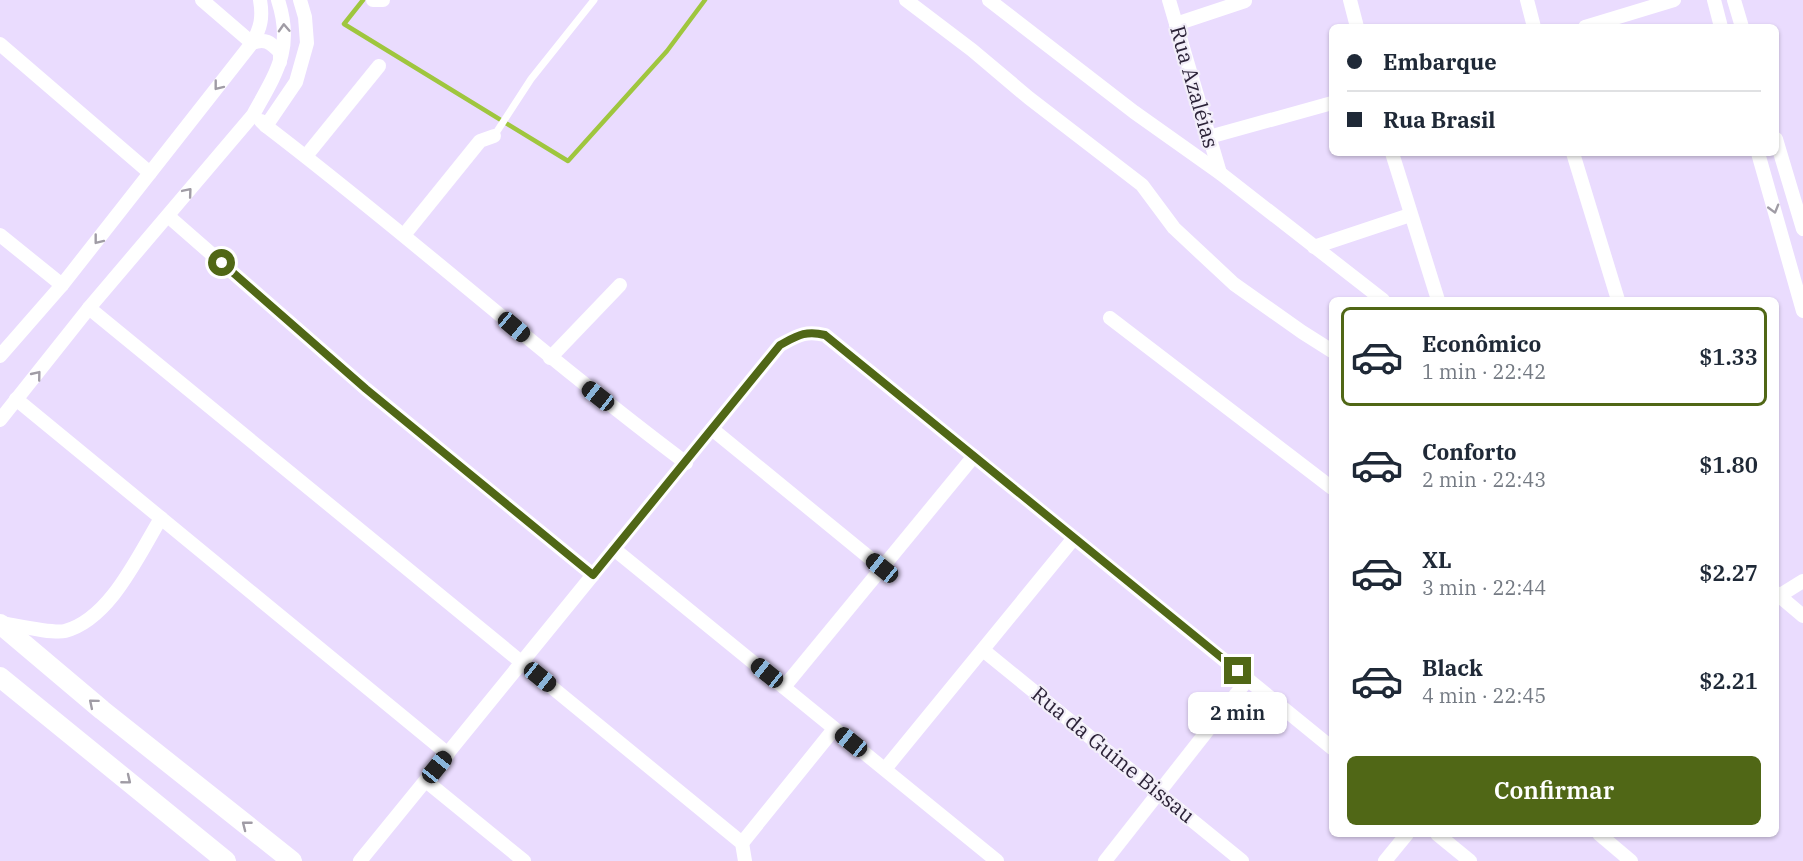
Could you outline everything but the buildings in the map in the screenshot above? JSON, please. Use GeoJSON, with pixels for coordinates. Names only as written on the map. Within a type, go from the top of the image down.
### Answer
{"type":"FeatureCollection","features":[{"type":"Feature","properties":{"kind":"street"},"geometry":{"type":"LineString","coordinates":[[202,0],[252,43]]}},
{"type":"Feature","properties":{"kind":"street"},"geometry":{"type":"LineString","coordinates":[[0,356],[62,285],[252,43],[260,30],[262,16],[260,0]]}},
{"type":"Feature","properties":{"kind":"street"},"geometry":{"type":"LineString","coordinates":[[0,420],[89,308],[253,114],[273,82],[280,64],[285,39],[284,17],[278,0]]}},
{"type":"Feature","properties":{"kind":"street"},"geometry":{"type":"LineString","coordinates":[[266,126],[297,82],[307,43],[305,17],[300,0]]}},
{"type":"Feature","properties":{"kind":"street"},"geometry":{"type":"LineString","coordinates":[[373,0],[383,0]]}},
{"type":"Feature","properties":{"kind":"street"},"geometry":{"type":"LineString","coordinates":[[906,0],[1142,185],[1174,228],[1234,284],[1329,349]]}},
{"type":"Feature","properties":{"kind":"street"},"geometry":{"type":"LineString","coordinates":[[989,0],[1127,106],[1220,173],[1379,297]]}},
{"type":"Feature","properties":{"kind":"street","name":"Rua Azaléias"},"geometry":{"type":"LineString","coordinates":[[1169,0],[1220,173]]}},
{"type":"Feature","properties":{"kind":"street"},"geometry":{"type":"LineString","coordinates":[[1350,0],[1356,24]]}},
{"type":"Feature","properties":{"kind":"street"},"geometry":{"type":"LineString","coordinates":[[1527,0],[1533,24]]}},
{"type":"Feature","properties":{"kind":"street"},"geometry":{"type":"LineString","coordinates":[[1595,24],[1674,0]]}},
{"type":"Feature","properties":{"kind":"street"},"geometry":{"type":"LineString","coordinates":[[1714,0],[1720,24]]}},
{"type":"Feature","properties":{"kind":"street"},"geometry":{"type":"LineString","coordinates":[[1734,0],[1741,24]]}},
{"type":"Feature","properties":{"kind":"street"},"geometry":{"type":"LineString","coordinates":[[1176,24],[1245,2]]}},
{"type":"Feature","properties":{"kind":"street"},"geometry":{"type":"LineString","coordinates":[[252,43],[262,39],[271,43],[280,52],[280,64]]}},
{"type":"Feature","properties":{"kind":"street"},"geometry":{"type":"LineString","coordinates":[[0,44],[150,173]]}},
{"type":"Feature","properties":{"kind":"street"},"geometry":{"type":"LineString","coordinates":[[306,156],[379,66]]}},
{"type":"Feature","properties":{"kind":"street"},"geometry":{"type":"LineString","coordinates":[[1209,137],[1329,104]]}},
{"type":"Feature","properties":{"kind":"street"},"geometry":{"type":"LineString","coordinates":[[253,114],[404,235],[550,358],[686,463]]}},
{"type":"Feature","properties":{"kind":"street"},"geometry":{"type":"LineString","coordinates":[[404,235],[480,141],[496,133]]}},
{"type":"Feature","properties":{"kind":"street"},"geometry":{"type":"LineString","coordinates":[[1779,149],[1803,229]]}},
{"type":"Feature","properties":{"kind":"street"},"geometry":{"type":"LineString","coordinates":[[1393,156],[1437,297]]}},
{"type":"Feature","properties":{"kind":"street"},"geometry":{"type":"LineString","coordinates":[[1574,156],[1617,297]]}},
{"type":"Feature","properties":{"kind":"street"},"geometry":{"type":"LineString","coordinates":[[1759,156],[1803,311]]}},
{"type":"Feature","properties":{"kind":"street"},"geometry":{"type":"LineString","coordinates":[[1314,247],[1410,215]]}},
{"type":"Feature","properties":{"kind":"street"},"geometry":{"type":"LineString","coordinates":[[168,216],[366,389],[593,575]]}},
{"type":"Feature","properties":{"kind":"street"},"geometry":{"type":"LineString","coordinates":[[0,235],[62,285]]}},
{"type":"Feature","properties":{"kind":"street"},"geometry":{"type":"LineString","coordinates":[[550,358],[620,285]]}},
{"type":"Feature","properties":{"kind":"street"},"geometry":{"type":"LineString","coordinates":[[89,308],[742,843],[745,861]]}},
{"type":"Feature","properties":{"kind":"street"},"geometry":{"type":"LineString","coordinates":[[1110,318],[1329,486]]}},
{"type":"Feature","properties":{"kind":"street"},"geometry":{"type":"LineString","coordinates":[[360,861],[780,345],[798,335],[812,332],[825,335],[1329,746]]}},
{"type":"Feature","properties":{"kind":"street"},"geometry":{"type":"LineString","coordinates":[[16,399],[447,754]]}},
{"type":"Feature","properties":{"kind":"street"},"geometry":{"type":"LineString","coordinates":[[712,429],[882,568]]}},
{"type":"Feature","properties":{"kind":"street"},"geometry":{"type":"LineString","coordinates":[[784,687],[974,456]]}},
{"type":"Feature","properties":{"kind":"street"},"geometry":{"type":"LineString","coordinates":[[0,623],[63,632],[82,624],[112,599],[161,518]]}},
{"type":"Feature","properties":{"kind":"street"},"geometry":{"type":"LineString","coordinates":[[885,769],[1074,538]]}},
{"type":"Feature","properties":{"kind":"street"},"geometry":{"type":"LineString","coordinates":[[614,549],[997,861]]}},
{"type":"Feature","properties":{"kind":"street"},"geometry":{"type":"LineString","coordinates":[[1779,594],[1803,581]]}},
{"type":"Feature","properties":{"kind":"street"},"geometry":{"type":"LineString","coordinates":[[1779,596],[1803,616]]}},
{"type":"Feature","properties":{"kind":"street"},"geometry":{"type":"LineString","coordinates":[[0,623],[102,711],[292,861]]}},
{"type":"Feature","properties":{"kind":"street","name":"Rua da Guine Bissau"},"geometry":{"type":"LineString","coordinates":[[983,650],[1242,861]]}},
{"type":"Feature","properties":{"kind":"street"},"geometry":{"type":"LineString","coordinates":[[0,677],[226,861]]}},
{"type":"Feature","properties":{"kind":"street"},"geometry":{"type":"LineString","coordinates":[[1104,861],[1248,680]]}},
{"type":"Feature","properties":{"kind":"street"},"geometry":{"type":"LineString","coordinates":[[742,843],[834,729]]}},
{"type":"Feature","properties":{"kind":"street"},"geometry":{"type":"LineString","coordinates":[[426,781],[524,861]]}},
{"type":"Feature","properties":{"kind":"street"},"geometry":{"type":"LineString","coordinates":[[1384,861],[1404,837]]}},
{"type":"Feature","properties":{"kind":"street"},"geometry":{"type":"LineString","coordinates":[[1441,837],[1470,861]]}},
{"type":"Feature","properties":{"kind":"street"},"geometry":{"type":"LineString","coordinates":[[1603,837],[1631,861]]}},
{"type":"Feature","properties":{"kind":"lane"},"geometry":{"type":"LineString","coordinates":[[496,133],[531,79],[594,0]]}},
{"type":"Feature","properties":{"kind":"waterway"},"geometry":{"type":"LineString","coordinates":[[363,0],[344,24],[568,161],[667,51],[705,0]]}},
{"type":"Feature","properties":{"kind":"route"},"geometry":{"type":"LineString","coordinates":[[222,263],[366,389],[593,575],[780,345],[798,335],[812,332],[825,335],[1238,671]]}}]}
